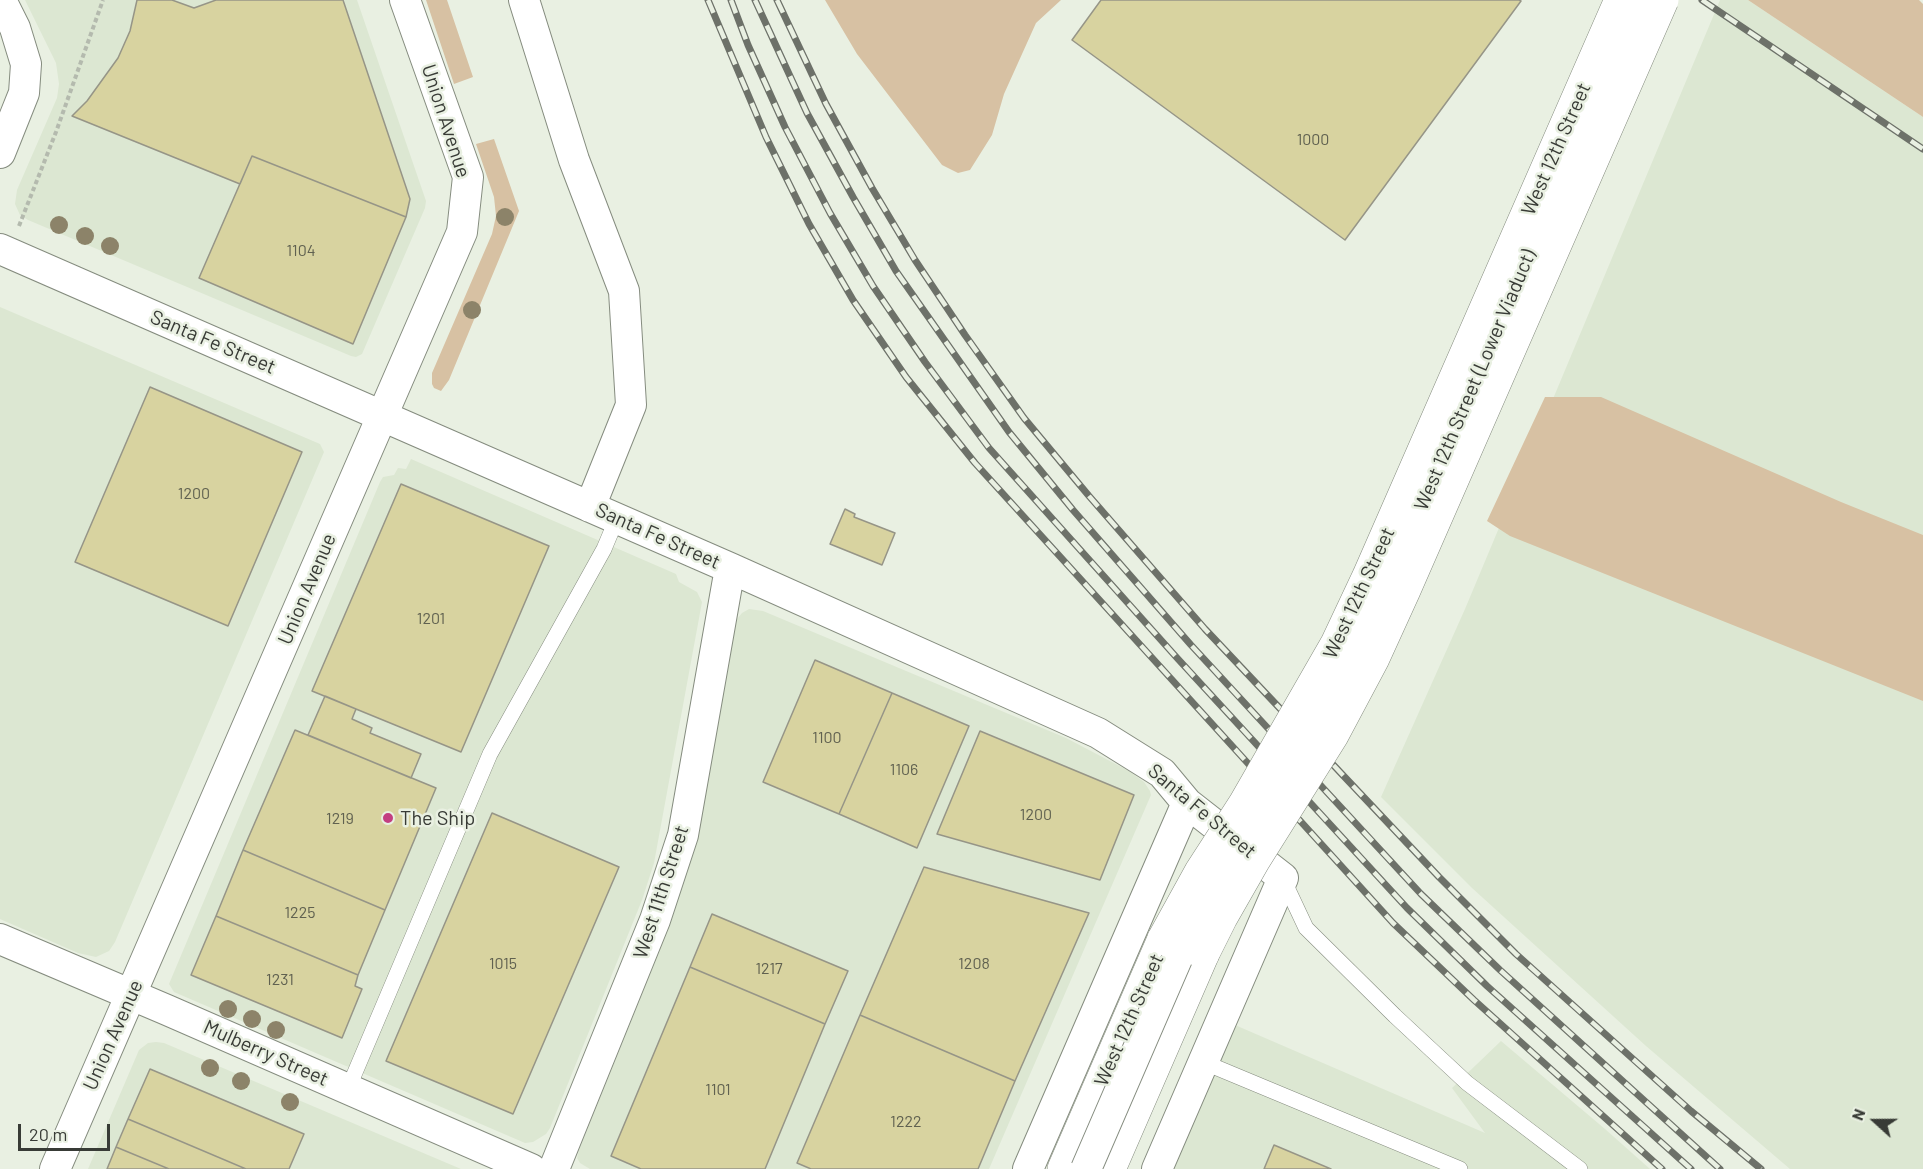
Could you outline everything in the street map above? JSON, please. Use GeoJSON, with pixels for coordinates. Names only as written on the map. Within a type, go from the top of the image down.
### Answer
{"type":"FeatureCollection","features":[{"type":"Feature","properties":{"kind":"main road","name":"West 12th Street"},"geometry":{"type":"LineString","coordinates":[[1064,1169],[1164,939],[1200,872],[1245,804],[1342,634],[1621,0]]}},
{"type":"Feature","properties":{"kind":"main road","name":"West 12th Street"},"geometry":{"type":"LineString","coordinates":[[1108,1169],[1221,917],[1253,861],[1332,735],[1373,658],[1662,0]]}},
{"type":"Feature","properties":{"kind":"street"},"geometry":{"type":"LineString","coordinates":[[0,153],[24,93],[26,64],[15,28],[1,0]]}},
{"type":"Feature","properties":{"kind":"street","name":"Union Avenue"},"geometry":{"type":"LineString","coordinates":[[55,1169],[462,232],[468,177],[405,0]]}},
{"type":"Feature","properties":{"kind":"street"},"geometry":{"type":"LineString","coordinates":[[524,0],[574,160],[624,291],[631,405],[590,507]]}},
{"type":"Feature","properties":{"kind":"street","name":"West 12th Street (Lower Viaduct)"},"geometry":{"type":"LineString","coordinates":[[1086,1169],[1183,945],[1329,705],[1359,650],[1640,0]]}},
{"type":"Feature","properties":{"kind":"street","name":"Santa Fe Street"},"geometry":{"type":"LineString","coordinates":[[4,251],[617,518],[1098,733],[1162,773],[1187,803],[1283,878]]}},
{"type":"Feature","properties":{"kind":"street","name":"West 11th Street"},"geometry":{"type":"LineString","coordinates":[[554,1169],[655,920],[683,835],[730,568]]}},
{"type":"Feature","properties":{"kind":"street","name":"West 12th Street"},"geometry":{"type":"LineString","coordinates":[[1028,1169],[1187,803]]}},
{"type":"Feature","properties":{"kind":"street"},"geometry":{"type":"LineString","coordinates":[[1157,1169],[1283,878]]}},
{"type":"Feature","properties":{"kind":"street","name":"Mulberry Street"},"geometry":{"type":"LineString","coordinates":[[0,939],[132,994],[531,1169]]}},
{"type":"Feature","properties":{"kind":"lane"},"geometry":{"type":"LineString","coordinates":[[348,1089],[490,754],[604,549],[617,518]]}},
{"type":"Feature","properties":{"kind":"lane"},"geometry":{"type":"LineString","coordinates":[[1283,878],[1306,928],[1395,1016],[1467,1083],[1580,1169]]}},
{"type":"Feature","properties":{"kind":"lane"},"geometry":{"type":"LineString","coordinates":[[1203,1062],[1460,1169]]}},
{"type":"Feature","properties":{"kind":"path"},"geometry":{"type":"LineString","coordinates":[[4,251],[56,132],[103,0]]}},
{"type":"Feature","properties":{"kind":"shaded area"},"geometry":{"type":"Polygon","coordinates":[[[25,0],[357,0],[426,201],[362,354],[356,357],[351,356],[20,215],[15,204],[17,190],[57,98],[59,84],[56,63],[25,0]]]}},
{"type":"Feature","properties":{"kind":"shaded area"},"geometry":{"type":"Polygon","coordinates":[[[426,0],[447,0],[473,77],[454,84],[426,0]]]}},
{"type":"Feature","properties":{"kind":"shaded area"},"geometry":{"type":"Polygon","coordinates":[[[825,0],[1061,0],[1036,23],[1004,94],[992,135],[970,170],[958,173],[942,165],[857,54],[825,0]]]}},
{"type":"Feature","properties":{"kind":"shaded area"},"geometry":{"type":"Polygon","coordinates":[[[1720,0],[1748,0],[1923,117],[1923,1169],[1790,1169],[1646,1046],[1472,888],[1381,797],[1465,609],[1720,0]]]}},
{"type":"Feature","properties":{"kind":"shaded area"},"geometry":{"type":"Polygon","coordinates":[[[1748,0],[1919,0],[1923,4],[1923,117],[1748,0]]]}},
{"type":"Feature","properties":{"kind":"shaded area"},"geometry":{"type":"Polygon","coordinates":[[[494,139],[519,211],[449,380],[441,391],[434,388],[432,384],[432,373],[492,234],[496,216],[494,197],[476,144],[494,139]]]}},
{"type":"Feature","properties":{"kind":"shaded area"},"geometry":{"type":"Polygon","coordinates":[[[0,307],[320,444],[324,452],[115,942],[109,951],[96,957],[78,953],[0,919],[0,307]]]}},
{"type":"Feature","properties":{"kind":"shaded area"},"geometry":{"type":"Polygon","coordinates":[[[1545,397],[1601,397],[1841,502],[1923,535],[1923,701],[1510,536],[1487,521],[1545,397]]]}},
{"type":"Feature","properties":{"kind":"shaded area"},"geometry":{"type":"Polygon","coordinates":[[[411,459],[676,574],[679,582],[697,592],[702,602],[654,863],[642,900],[550,1128],[546,1134],[533,1142],[525,1143],[174,992],[169,984],[380,482],[383,477],[394,475],[398,468],[406,469],[411,459]]]}},
{"type":"Feature","properties":{"kind":"shaded area"},"geometry":{"type":"Polygon","coordinates":[[[749,609],[763,611],[1066,738],[1129,771],[1144,782],[1150,791],[1151,795],[989,1169],[590,1169],[580,1163],[577,1158],[652,969],[686,873],[737,619],[749,609]]]}},
{"type":"Feature","properties":{"kind":"shaded area"},"geometry":{"type":"Polygon","coordinates":[[[1235,1025],[1485,1133],[1452,1088],[1501,1041],[1650,1169],[1172,1169],[1235,1025]]]}},
{"type":"Feature","properties":{"kind":"shaded area"},"geometry":{"type":"Polygon","coordinates":[[[148,1043],[164,1043],[461,1169],[88,1169],[139,1050],[148,1043]]]}},
{"type":"Feature","properties":{"kind":"building"},"geometry":{"type":"Polygon","coordinates":[[[137,0],[172,0],[194,8],[216,0],[343,0],[410,199],[406,217],[252,156],[240,184],[72,116],[87,101],[118,58],[130,31],[137,0]]]}},
{"type":"Feature","properties":{"kind":"building"},"geometry":{"type":"Polygon","coordinates":[[[1101,0],[1521,1],[1345,240],[1072,40],[1101,0]]]}},
{"type":"Feature","properties":{"kind":"building"},"geometry":{"type":"Polygon","coordinates":[[[252,156],[406,217],[353,344],[199,278],[252,156]]]}},
{"type":"Feature","properties":{"kind":"building"},"geometry":{"type":"Polygon","coordinates":[[[150,387],[302,452],[228,626],[75,562],[150,387]]]}},
{"type":"Feature","properties":{"kind":"building"},"geometry":{"type":"Polygon","coordinates":[[[401,484],[549,546],[461,752],[312,691],[401,484]]]}},
{"type":"Feature","properties":{"kind":"building"},"geometry":{"type":"Polygon","coordinates":[[[845,509],[855,514],[854,517],[895,533],[882,565],[830,544],[845,509]]]}},
{"type":"Feature","properties":{"kind":"building"},"geometry":{"type":"Polygon","coordinates":[[[815,660],[892,693],[839,814],[763,782],[815,660]]]}},
{"type":"Feature","properties":{"kind":"building"},"geometry":{"type":"Polygon","coordinates":[[[892,693],[969,726],[917,848],[839,814],[892,693]]]}},
{"type":"Feature","properties":{"kind":"building"},"geometry":{"type":"Polygon","coordinates":[[[325,696],[356,709],[352,719],[372,728],[370,733],[421,754],[411,778],[308,735],[325,696]]]}},
{"type":"Feature","properties":{"kind":"building"},"geometry":{"type":"Polygon","coordinates":[[[295,730],[436,788],[385,910],[243,850],[295,730]]]}},
{"type":"Feature","properties":{"kind":"building"},"geometry":{"type":"Polygon","coordinates":[[[980,731],[1134,795],[1100,880],[937,834],[980,731]]]}},
{"type":"Feature","properties":{"kind":"building"},"geometry":{"type":"Polygon","coordinates":[[[492,813],[619,867],[513,1114],[386,1061],[492,813]]]}},
{"type":"Feature","properties":{"kind":"building"},"geometry":{"type":"Polygon","coordinates":[[[243,850],[385,910],[358,975],[216,916],[243,850]]]}},
{"type":"Feature","properties":{"kind":"building"},"geometry":{"type":"Polygon","coordinates":[[[924,867],[1089,913],[1015,1081],[860,1015],[924,867]]]}},
{"type":"Feature","properties":{"kind":"building"},"geometry":{"type":"Polygon","coordinates":[[[712,914],[848,971],[825,1024],[690,967],[712,914]]]}},
{"type":"Feature","properties":{"kind":"building"},"geometry":{"type":"Polygon","coordinates":[[[216,916],[358,975],[355,986],[362,989],[342,1038],[191,975],[216,916]]]}},
{"type":"Feature","properties":{"kind":"building"},"geometry":{"type":"Polygon","coordinates":[[[690,967],[825,1024],[765,1169],[641,1169],[611,1156],[690,967]]]}},
{"type":"Feature","properties":{"kind":"building"},"geometry":{"type":"Polygon","coordinates":[[[860,1015],[1015,1081],[978,1169],[811,1169],[797,1163],[860,1015]]]}},
{"type":"Feature","properties":{"kind":"building"},"geometry":{"type":"Polygon","coordinates":[[[150,1069],[304,1134],[289,1169],[246,1169],[128,1119],[150,1069]]]}},
{"type":"Feature","properties":{"kind":"building"},"geometry":{"type":"Polygon","coordinates":[[[128,1119],[246,1169],[169,1169],[116,1147],[128,1119]]]}},
{"type":"Feature","properties":{"kind":"building"},"geometry":{"type":"Polygon","coordinates":[[[1274,1145],[1331,1169],[1264,1169],[1274,1145]]]}},
{"type":"Feature","properties":{"kind":"building"},"geometry":{"type":"Polygon","coordinates":[[[116,1147],[169,1169],[107,1169],[116,1147]]]}},
{"type":"Feature","properties":{"kind":"railway"},"geometry":{"type":"LineString","coordinates":[[708,0],[766,137],[809,224],[853,300],[906,377],[975,463],[1393,923],[1474,1000],[1662,1169]]}},
{"type":"Feature","properties":{"kind":"railway"},"geometry":{"type":"LineString","coordinates":[[731,0],[748,45],[785,127],[830,213],[873,286],[925,362],[989,448],[1178,659],[1407,908],[1487,986],[1691,1169]]}},
{"type":"Feature","properties":{"kind":"railway"},"geometry":{"type":"LineString","coordinates":[[755,0],[807,113],[896,271],[1009,432],[1073,510],[1191,645],[1421,894],[1500,970],[1720,1169]]}},
{"type":"Feature","properties":{"kind":"railway"},"geometry":{"type":"LineString","coordinates":[[777,0],[826,104],[915,260],[1024,418],[1089,496],[1205,629],[1439,877],[1516,954],[1691,1111],[1761,1169]]}},
{"type":"Feature","properties":{"kind":"railway"},"geometry":{"type":"LineString","coordinates":[[1702,0],[1923,149]]}},
{"type":"Feature","properties":{"kind":"place","name":"The Ship"},"geometry":{"type":"Point","coordinates":[388,818]}}]}
